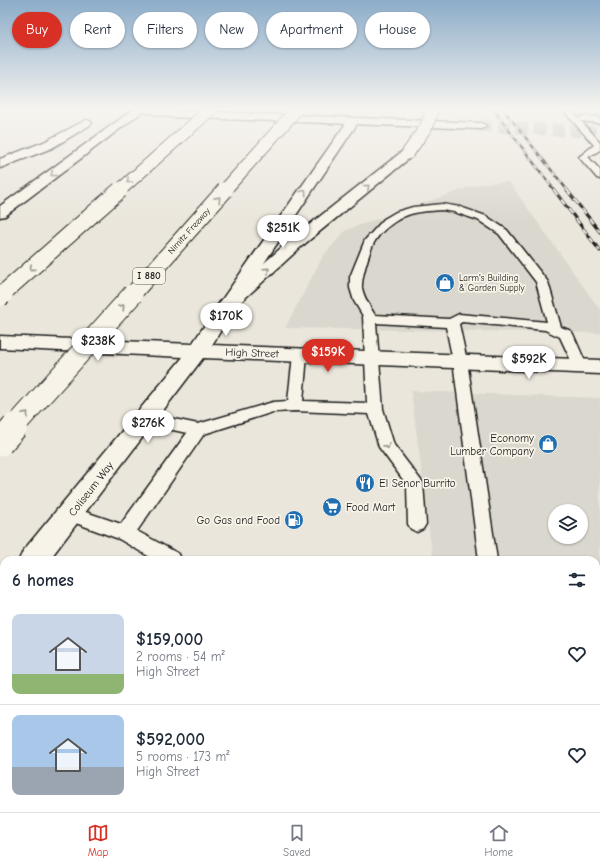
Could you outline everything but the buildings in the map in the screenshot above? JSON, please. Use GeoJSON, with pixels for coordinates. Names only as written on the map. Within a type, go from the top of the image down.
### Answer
{"type":"FeatureCollection","features":[{"type":"Feature","properties":{"kind":"main road"},"geometry":{"type":"LineString","coordinates":[[0,164],[41,147]]}},
{"type":"Feature","properties":{"kind":"main road"},"geometry":{"type":"LineString","coordinates":[[1,212],[89,147]]}},
{"type":"Feature","properties":{"kind":"main road"},"geometry":{"type":"LineString","coordinates":[[0,296],[168,147]]}},
{"type":"Feature","properties":{"kind":"main road","name":"Nimitz Freeway"},"geometry":{"type":"LineString","coordinates":[[0,443],[263,147]]}},
{"type":"Feature","properties":{"kind":"main road","name":"Coliseum Way"},"geometry":{"type":"LineString","coordinates":[[36,556],[146,419],[198,351],[227,305],[335,147]]}},
{"type":"Feature","properties":{"kind":"main road"},"geometry":{"type":"LineString","coordinates":[[227,305],[296,243],[408,153],[413,147]]}},
{"type":"Feature","properties":{"kind":"main road","name":"High Street"},"geometry":{"type":"LineString","coordinates":[[0,342],[600,367]]}},
{"type":"Feature","properties":{"kind":"lane"},"geometry":{"type":"LineString","coordinates":[[598,147],[583,157],[600,176]]}},
{"type":"Feature","properties":{"kind":"lane"},"geometry":{"type":"LineString","coordinates":[[417,524],[415,483],[387,447],[375,409],[373,358],[369,316],[360,301],[356,288],[356,277],[370,240],[388,221],[400,214],[417,209],[442,207],[456,209],[482,218],[503,232],[542,282],[556,328]]}},
{"type":"Feature","properties":{"kind":"lane"},"geometry":{"type":"LineString","coordinates":[[369,319],[452,323],[459,318],[548,326],[556,328],[566,334],[580,366]]}},
{"type":"Feature","properties":{"kind":"lane"},"geometry":{"type":"LineString","coordinates":[[452,323],[460,361],[487,556]]}},
{"type":"Feature","properties":{"kind":"lane"},"geometry":{"type":"LineString","coordinates":[[295,406],[300,355]]}},
{"type":"Feature","properties":{"kind":"lane"},"geometry":{"type":"LineString","coordinates":[[146,419],[198,430],[273,407],[295,406],[375,409]]}},
{"type":"Feature","properties":{"kind":"lane"},"geometry":{"type":"LineString","coordinates":[[125,533],[198,430]]}},
{"type":"Feature","properties":{"kind":"lane"},"geometry":{"type":"LineString","coordinates":[[71,514],[125,533],[165,556]]}},
{"type":"Feature","properties":{"kind":"shaded area","name":"Larm's Building & Garden Supply"},"geometry":{"type":"Polygon","coordinates":[[[509,182],[600,310],[600,333],[285,328],[323,256],[346,230],[470,187],[485,183],[509,182]]]}},
{"type":"Feature","properties":{"kind":"shaded area","name":"Economy Lumber Company"},"geometry":{"type":"Polygon","coordinates":[[[411,391],[600,398],[600,556],[432,556],[411,391]]]}},
{"type":"Feature","properties":{"kind":"railway"},"geometry":{"type":"LineString","coordinates":[[522,147],[555,191]]}},
{"type":"Feature","properties":{"kind":"railway"},"geometry":{"type":"LineString","coordinates":[[533,147],[568,191]]}},
{"type":"Feature","properties":{"kind":"railway"},"geometry":{"type":"LineString","coordinates":[[554,190],[600,251]]}},
{"type":"Feature","properties":{"kind":"railway"},"geometry":{"type":"LineString","coordinates":[[567,190],[600,232]]}},
{"type":"Feature","properties":{"kind":"place","name":"Larm's Building & Garden Supply"},"geometry":{"type":"Point","coordinates":[445,283]}},
{"type":"Feature","properties":{"kind":"place","name":"Economy Lumber Company"},"geometry":{"type":"Point","coordinates":[548,444]}},
{"type":"Feature","properties":{"kind":"place","name":"El Senor Burrito"},"geometry":{"type":"Point","coordinates":[365,483]}},
{"type":"Feature","properties":{"kind":"place","name":"Food Mart"},"geometry":{"type":"Point","coordinates":[332,507]}},
{"type":"Feature","properties":{"kind":"place","name":"Go Gas and Food"},"geometry":{"type":"Point","coordinates":[294,520]}}]}
